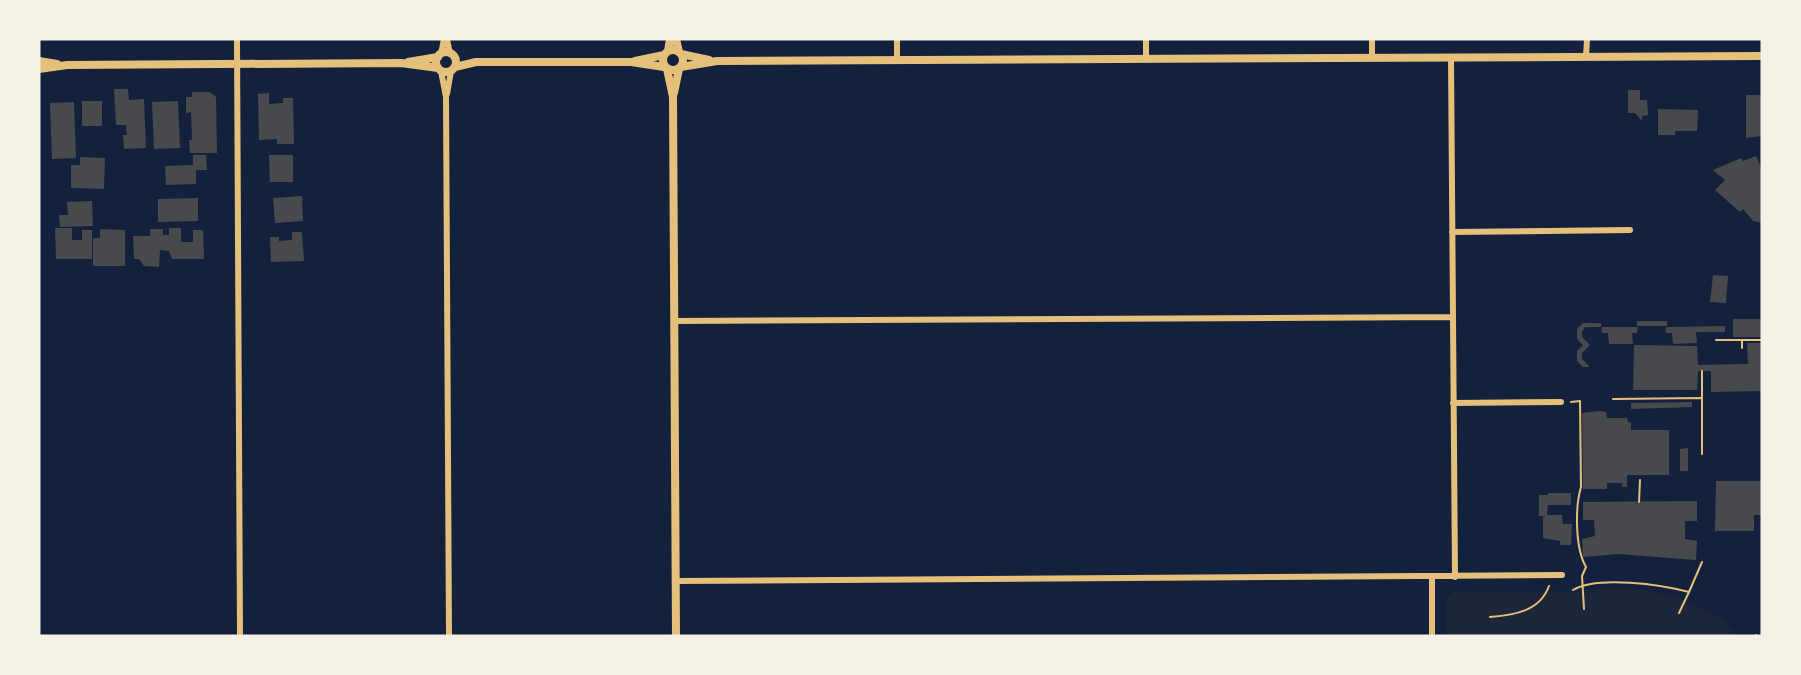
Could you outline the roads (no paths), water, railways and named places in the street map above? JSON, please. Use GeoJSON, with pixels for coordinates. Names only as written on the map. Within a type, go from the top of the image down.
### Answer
{"type":"FeatureCollection","features":[{"type":"Feature","properties":{"kind":"street"},"geometry":{"type":"LineString","coordinates":[[237,39],[240,636]]}},
{"type":"Feature","properties":{"kind":"street"},"geometry":{"type":"LineString","coordinates":[[446,39],[436,62],[446,97]]}},
{"type":"Feature","properties":{"kind":"street"},"geometry":{"type":"LineString","coordinates":[[446,39],[453,62],[446,97],[449,636]]}},
{"type":"Feature","properties":{"kind":"street"},"geometry":{"type":"LineString","coordinates":[[670,39],[662,61],[673,97]]}},
{"type":"Feature","properties":{"kind":"street"},"geometry":{"type":"LineString","coordinates":[[676,39],[683,61],[673,97],[676,636]]}},
{"type":"Feature","properties":{"kind":"street"},"geometry":{"type":"LineString","coordinates":[[897,39],[897,60]]}},
{"type":"Feature","properties":{"kind":"street"},"geometry":{"type":"LineString","coordinates":[[1146,39],[1146,59]]}},
{"type":"Feature","properties":{"kind":"street"},"geometry":{"type":"LineString","coordinates":[[1372,39],[1372,58]]}},
{"type":"Feature","properties":{"kind":"street"},"geometry":{"type":"LineString","coordinates":[[1586,57],[1587,39]]}},
{"type":"Feature","properties":{"kind":"street"},"geometry":{"type":"LineString","coordinates":[[631,62],[673,50],[717,62]]}},
{"type":"Feature","properties":{"kind":"street"},"geometry":{"type":"LineString","coordinates":[[401,63],[440,55],[453,62],[476,63],[631,62],[673,71],[717,62],[1762,56]]}},
{"type":"Feature","properties":{"kind":"street"},"geometry":{"type":"LineString","coordinates":[[1451,57],[1455,577]]}},
{"type":"Feature","properties":{"kind":"street"},"geometry":{"type":"LineString","coordinates":[[39,61],[67,65]]}},
{"type":"Feature","properties":{"kind":"street"},"geometry":{"type":"LineString","coordinates":[[39,69],[67,65],[401,63],[439,70],[453,62]]}},
{"type":"Feature","properties":{"kind":"street"},"geometry":{"type":"LineString","coordinates":[[1452,232],[1630,230]]}},
{"type":"Feature","properties":{"kind":"street"},"geometry":{"type":"LineString","coordinates":[[674,321],[1453,317]]}},
{"type":"Feature","properties":{"kind":"street"},"geometry":{"type":"LineString","coordinates":[[1453,403],[1561,402]]}},
{"type":"Feature","properties":{"kind":"street"},"geometry":{"type":"LineString","coordinates":[[675,581],[1562,575]]}},
{"type":"Feature","properties":{"kind":"street"},"geometry":{"type":"LineString","coordinates":[[1432,577],[1432,636]]}}]}
